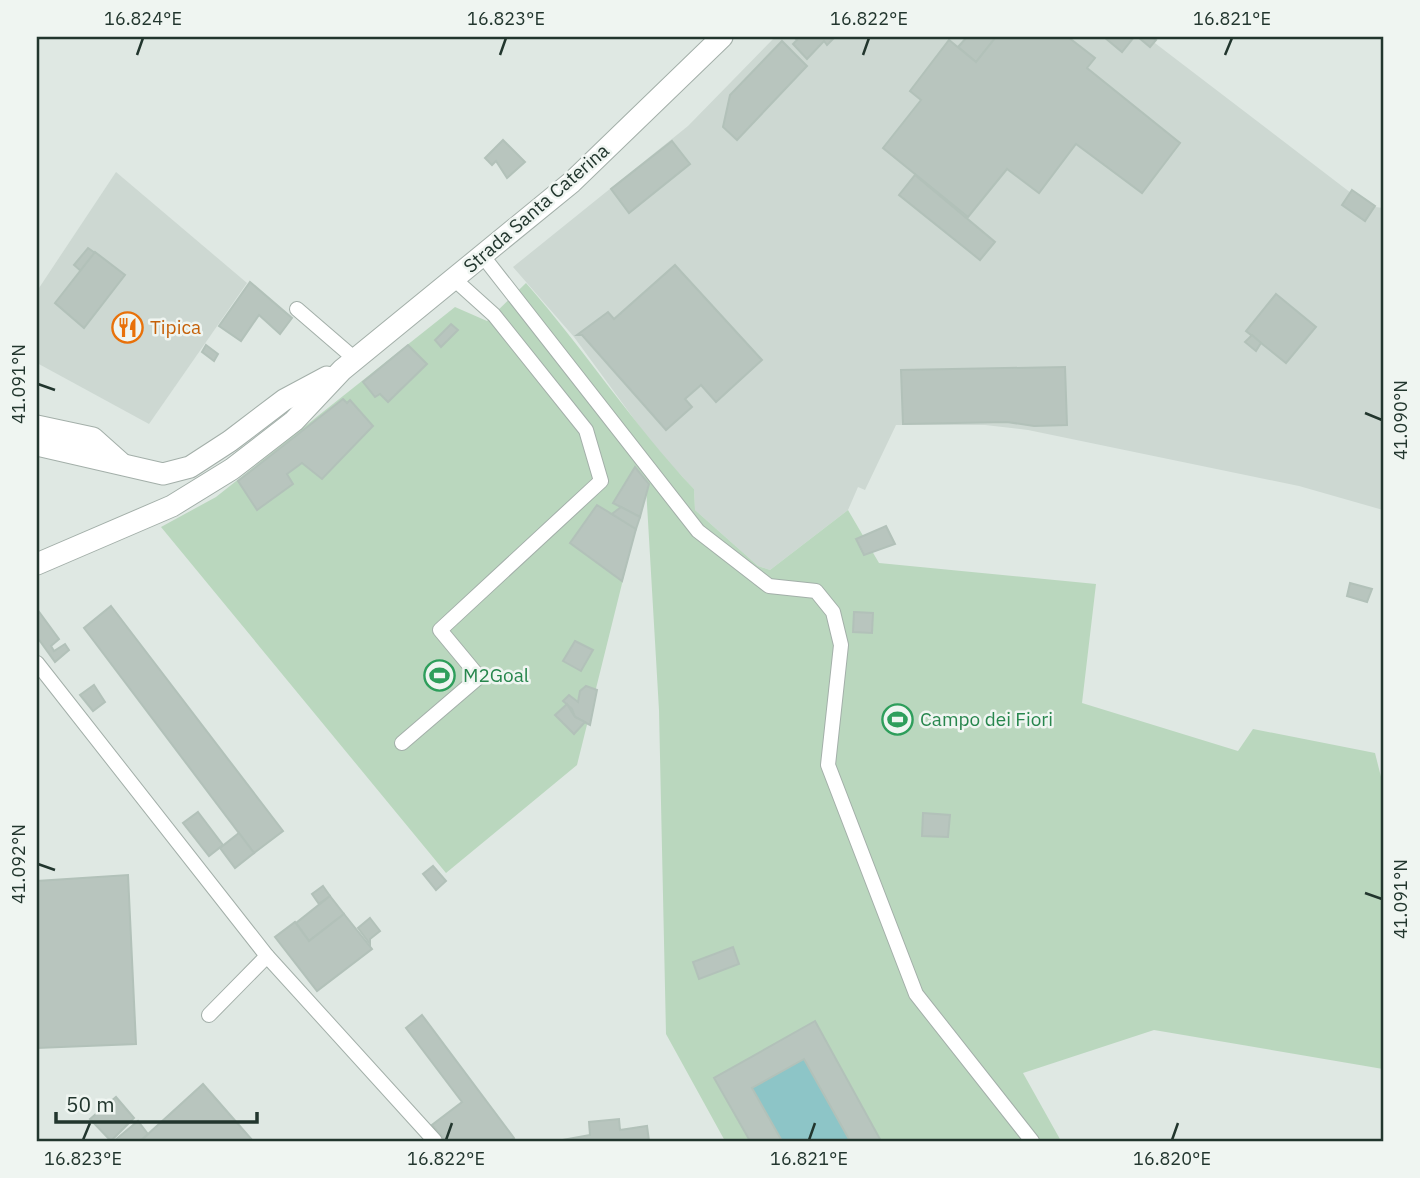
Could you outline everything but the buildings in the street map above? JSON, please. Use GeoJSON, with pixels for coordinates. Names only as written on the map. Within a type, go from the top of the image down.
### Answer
{"type":"FeatureCollection","features":[{"type":"Feature","properties":{"kind":"street","name":"Strada Santa Caterina"},"geometry":{"type":"LineString","coordinates":[[37,564],[172,506],[232,469],[294,421],[349,364],[572,182],[722,37]]}},
{"type":"Feature","properties":{"kind":"street","name":"Strada Santa Caterina"},"geometry":{"type":"LineString","coordinates":[[37,445],[163,474],[190,467],[284,400],[349,364]]}},
{"type":"Feature","properties":{"kind":"street"},"geometry":{"type":"LineString","coordinates":[[37,426],[93,439],[125,467]]}},
{"type":"Feature","properties":{"kind":"lane"},"geometry":{"type":"LineString","coordinates":[[482,255],[698,531],[769,586],[816,591],[833,612],[841,645],[828,765],[916,994],[1032,1141]]}},
{"type":"Feature","properties":{"kind":"lane"},"geometry":{"type":"LineString","coordinates":[[402,743],[479,677],[440,629],[601,481],[586,430],[494,314],[454,279]]}},
{"type":"Feature","properties":{"kind":"lane"},"geometry":{"type":"LineString","coordinates":[[297,309],[349,364]]}},
{"type":"Feature","properties":{"kind":"lane"},"geometry":{"type":"LineString","coordinates":[[37,663],[267,956],[435,1141]]}},
{"type":"Feature","properties":{"kind":"lane"},"geometry":{"type":"LineString","coordinates":[[209,1015],[267,956]]}},
{"type":"Feature","properties":{"kind":"shaded area"},"geometry":{"type":"Polygon","coordinates":[[[775,37],[1147,37],[1368,206],[1383,208],[1383,510],[1299,486],[1028,430],[985,425],[896,425],[865,490],[858,487],[848,510],[770,570],[758,566],[695,510],[694,489],[656,449],[574,337],[513,267],[688,126],[775,37]]]}},
{"type":"Feature","properties":{"kind":"shaded area","name":"Tipica"},"geometry":{"type":"Polygon","coordinates":[[[116,172],[247,283],[149,424],[37,363],[37,291],[116,172]]]}},
{"type":"Feature","properties":{"kind":"green space","name":"Campo dei Fiori"},"geometry":{"type":"Polygon","coordinates":[[[526,283],[650,439],[694,489],[695,510],[758,566],[770,570],[848,510],[879,563],[1096,584],[1082,703],[1238,751],[1253,729],[1375,753],[1383,785],[1383,1069],[1154,1030],[1023,1073],[1061,1141],[725,1141],[666,1034],[659,710],[646,487],[577,765],[446,873],[161,527],[216,497],[455,307],[487,321],[526,283]]]}},
{"type":"Feature","properties":{"kind":"water"},"geometry":{"type":"Polygon","coordinates":[[[804,1059],[850,1141],[782,1141],[752,1088],[804,1059]]]}},
{"type":"Feature","properties":{"kind":"place","name":"Tipica"},"geometry":{"type":"Point","coordinates":[127,327]}},
{"type":"Feature","properties":{"kind":"place","name":"M2Goal"},"geometry":{"type":"Point","coordinates":[440,675]}},
{"type":"Feature","properties":{"kind":"place","name":"Campo dei Fiori"},"geometry":{"type":"Point","coordinates":[897,719]}}]}
